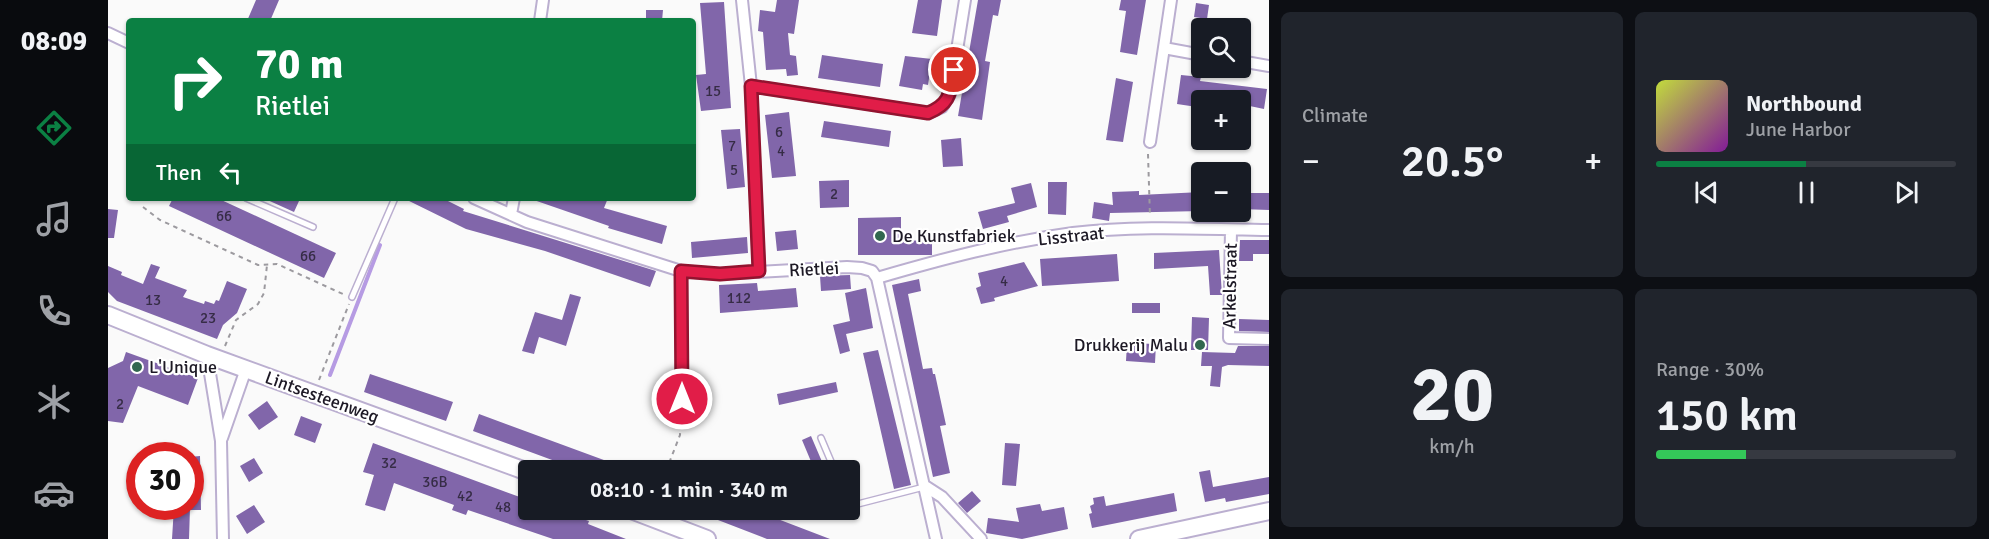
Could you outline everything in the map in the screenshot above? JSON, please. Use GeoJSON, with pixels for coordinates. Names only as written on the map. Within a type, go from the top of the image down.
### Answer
{"type":"FeatureCollection","features":[{"type":"Feature","properties":{"kind":"street"},"geometry":{"type":"LineString","coordinates":[[540,18],[543,0]]}},
{"type":"Feature","properties":{"kind":"street"},"geometry":{"type":"LineString","coordinates":[[742,0],[751,86],[759,271]]}},
{"type":"Feature","properties":{"kind":"street"},"geometry":{"type":"LineString","coordinates":[[751,86],[928,113],[942,107],[950,94],[965,0]]}},
{"type":"Feature","properties":{"kind":"street"},"geometry":{"type":"LineString","coordinates":[[1150,142],[1171,0]]}},
{"type":"Feature","properties":{"kind":"street"},"geometry":{"type":"LineString","coordinates":[[108,33],[126,42]]}},
{"type":"Feature","properties":{"kind":"street"},"geometry":{"type":"LineString","coordinates":[[1164,48],[1191,53]]}},
{"type":"Feature","properties":{"kind":"street"},"geometry":{"type":"LineString","coordinates":[[1251,63],[1269,66]]}},
{"type":"Feature","properties":{"kind":"street","name":"Rietlei"},"geometry":{"type":"LineString","coordinates":[[481,201],[511,214],[681,271],[720,274],[847,267],[872,271],[877,278]]}},
{"type":"Feature","properties":{"kind":"street"},"geometry":{"type":"LineString","coordinates":[[511,214],[513,201]]}},
{"type":"Feature","properties":{"kind":"street","name":"Lisstraat"},"geometry":{"type":"LineString","coordinates":[[877,278],[943,258],[1014,242],[1075,233],[1151,230],[1269,230]]}},
{"type":"Feature","properties":{"kind":"street","name":"Arkelstraat"},"geometry":{"type":"LineString","coordinates":[[1231,230],[1229,338],[1269,339]]}},
{"type":"Feature","properties":{"kind":"street"},"geometry":{"type":"LineString","coordinates":[[681,271],[682,399]]}},
{"type":"Feature","properties":{"kind":"street"},"geometry":{"type":"LineString","coordinates":[[877,278],[936,539]]}},
{"type":"Feature","properties":{"kind":"street","name":"Lintsesteenweg"},"geometry":{"type":"LineString","coordinates":[[111,318],[518,468]]}},
{"type":"Feature","properties":{"kind":"street"},"geometry":{"type":"LineString","coordinates":[[213,357],[221,441],[223,539]]}},
{"type":"Feature","properties":{"kind":"street"},"geometry":{"type":"LineString","coordinates":[[221,441],[246,369]]}},
{"type":"Feature","properties":{"kind":"street"},"geometry":{"type":"LineString","coordinates":[[925,486],[942,497],[981,539]]}},
{"type":"Feature","properties":{"kind":"street"},"geometry":{"type":"LineString","coordinates":[[1139,539],[1269,511]]}},
{"type":"Feature","properties":{"kind":"street"},"geometry":{"type":"LineString","coordinates":[[657,520],[707,539]]}},
{"type":"Feature","properties":{"kind":"lane"},"geometry":{"type":"LineString","coordinates":[[253,201],[314,227]]}},
{"type":"Feature","properties":{"kind":"lane"},"geometry":{"type":"LineString","coordinates":[[352,297],[394,201]]}},
{"type":"Feature","properties":{"kind":"lane"},"geometry":{"type":"LineString","coordinates":[[821,438],[830,460]]}},
{"type":"Feature","properties":{"kind":"lane"},"geometry":{"type":"LineString","coordinates":[[860,503],[925,486]]}},
{"type":"Feature","properties":{"kind":"path"},"geometry":{"type":"LineString","coordinates":[[1150,142],[1148,153],[1151,230]]}},
{"type":"Feature","properties":{"kind":"path"},"geometry":{"type":"LineString","coordinates":[[143,207],[170,225],[258,265],[277,264],[352,297],[314,394]]}},
{"type":"Feature","properties":{"kind":"path"},"geometry":{"type":"LineString","coordinates":[[213,357],[236,320],[258,304],[264,293],[267,265]]}},
{"type":"Feature","properties":{"kind":"path"},"geometry":{"type":"LineString","coordinates":[[670,460],[680,435],[682,399]]}},
{"type":"Feature","properties":{"kind":"building"},"geometry":{"type":"Polygon","coordinates":[[[256,0],[279,0],[271,18],[248,18],[256,0]]]}},
{"type":"Feature","properties":{"kind":"building"},"geometry":{"type":"Polygon","coordinates":[[[777,0],[799,0],[794,34],[788,33],[790,55],[796,56],[798,75],[787,76],[786,69],[766,70],[763,32],[758,31],[760,10],[775,12],[777,0]]]}},
{"type":"Feature","properties":{"kind":"building"},"geometry":{"type":"Polygon","coordinates":[[[918,0],[942,0],[937,36],[912,33],[918,0]]]}},
{"type":"Feature","properties":{"kind":"building"},"geometry":{"type":"Polygon","coordinates":[[[978,0],[1001,0],[998,16],[993,15],[985,61],[990,62],[982,120],[958,116],[978,0]]]}},
{"type":"Feature","properties":{"kind":"building"},"geometry":{"type":"Polygon","coordinates":[[[1121,0],[1146,0],[1137,55],[1120,52],[1126,11],[1119,10],[1121,0]]]}},
{"type":"Feature","properties":{"kind":"building"},"geometry":{"type":"Polygon","coordinates":[[[724,2],[731,108],[701,111],[696,75],[706,74],[700,3],[724,2]]]}},
{"type":"Feature","properties":{"kind":"building"},"geometry":{"type":"Polygon","coordinates":[[[1196,3],[1209,5],[1207,18],[1194,17],[1196,3]]]}},
{"type":"Feature","properties":{"kind":"building"},"geometry":{"type":"Polygon","coordinates":[[[646,10],[663,10],[662,18],[646,18],[646,10]]]}},
{"type":"Feature","properties":{"kind":"building"},"geometry":{"type":"Polygon","coordinates":[[[822,55],[883,64],[880,87],[818,78],[822,55]]]}},
{"type":"Feature","properties":{"kind":"building"},"geometry":{"type":"Polygon","coordinates":[[[905,56],[932,59],[928,85],[923,84],[922,90],[899,86],[905,56]]]}},
{"type":"Feature","properties":{"kind":"building"},"geometry":{"type":"Polygon","coordinates":[[[1181,75],[1201,78],[1200,81],[1267,89],[1264,109],[1251,106],[1251,90],[1191,90],[1191,106],[1177,104],[1181,75]]]}},
{"type":"Feature","properties":{"kind":"building"},"geometry":{"type":"Polygon","coordinates":[[[1116,78],[1133,82],[1123,142],[1106,140],[1116,78]]]}},
{"type":"Feature","properties":{"kind":"building"},"geometry":{"type":"Polygon","coordinates":[[[789,112],[796,176],[772,178],[765,115],[789,112]]]}},
{"type":"Feature","properties":{"kind":"building"},"geometry":{"type":"Polygon","coordinates":[[[824,121],[891,131],[889,147],[821,137],[824,121]]]}},
{"type":"Feature","properties":{"kind":"building"},"geometry":{"type":"Polygon","coordinates":[[[740,129],[745,187],[727,189],[721,130],[740,129]]]}},
{"type":"Feature","properties":{"kind":"building"},"geometry":{"type":"Polygon","coordinates":[[[961,138],[963,166],[943,167],[941,140],[961,138]]]}},
{"type":"Feature","properties":{"kind":"building"},"geometry":{"type":"Polygon","coordinates":[[[849,180],[849,207],[820,208],[819,181],[849,180]]]}},
{"type":"Feature","properties":{"kind":"building"},"geometry":{"type":"Polygon","coordinates":[[[1048,182],[1067,182],[1066,215],[1048,214],[1048,182]]]}},
{"type":"Feature","properties":{"kind":"building"},"geometry":{"type":"Polygon","coordinates":[[[1031,183],[1037,207],[1007,216],[1009,222],[983,229],[978,212],[1015,203],[1011,188],[1031,183]]]}},
{"type":"Feature","properties":{"kind":"building"},"geometry":{"type":"Polygon","coordinates":[[[1139,191],[1139,195],[1191,193],[1191,211],[1110,213],[1109,221],[1092,218],[1094,202],[1113,205],[1112,192],[1139,191]]]}},
{"type":"Feature","properties":{"kind":"building"},"geometry":{"type":"Polygon","coordinates":[[[1251,193],[1269,193],[1269,210],[1251,209],[1251,193]]]}},
{"type":"Feature","properties":{"kind":"building"},"geometry":{"type":"Polygon","coordinates":[[[172,201],[223,201],[336,253],[324,278],[169,206],[172,201]]]}},
{"type":"Feature","properties":{"kind":"building"},"geometry":{"type":"Polygon","coordinates":[[[270,201],[299,201],[294,212],[270,201]]]}},
{"type":"Feature","properties":{"kind":"building"},"geometry":{"type":"Polygon","coordinates":[[[409,201],[448,201],[464,209],[463,211],[656,271],[650,287],[545,251],[466,229],[409,201]]]}},
{"type":"Feature","properties":{"kind":"building"},"geometry":{"type":"Polygon","coordinates":[[[537,201],[607,201],[604,208],[667,226],[662,244],[608,228],[609,226],[537,201]]]}},
{"type":"Feature","properties":{"kind":"building"},"geometry":{"type":"Polygon","coordinates":[[[108,209],[118,210],[114,238],[108,238],[108,209]]]}},
{"type":"Feature","properties":{"kind":"building","name":"De Kunstfabriek"},"geometry":{"type":"Polygon","coordinates":[[[901,217],[901,241],[932,240],[932,255],[858,255],[858,218],[901,217]]]}},
{"type":"Feature","properties":{"kind":"building"},"geometry":{"type":"Polygon","coordinates":[[[796,230],[798,249],[777,251],[775,232],[796,230]]]}},
{"type":"Feature","properties":{"kind":"building"},"geometry":{"type":"Polygon","coordinates":[[[747,237],[748,253],[692,258],[691,242],[747,237]]]}},
{"type":"Feature","properties":{"kind":"building"},"geometry":{"type":"Polygon","coordinates":[[[1240,240],[1269,240],[1269,254],[1253,254],[1253,261],[1239,261],[1240,240]]]}},
{"type":"Feature","properties":{"kind":"building"},"geometry":{"type":"Polygon","coordinates":[[[1219,250],[1222,295],[1210,295],[1208,266],[1154,269],[1154,253],[1219,250]]]}},
{"type":"Feature","properties":{"kind":"building"},"geometry":{"type":"Polygon","coordinates":[[[1117,254],[1119,281],[1042,286],[1040,259],[1117,254]]]}},
{"type":"Feature","properties":{"kind":"building"},"geometry":{"type":"Polygon","coordinates":[[[1024,262],[1038,286],[994,298],[995,301],[981,304],[976,288],[981,286],[978,273],[1024,262]]]}},
{"type":"Feature","properties":{"kind":"building"},"geometry":{"type":"Polygon","coordinates":[[[151,264],[160,267],[155,278],[187,290],[183,297],[204,304],[205,301],[214,304],[216,300],[219,301],[227,281],[247,289],[237,313],[223,325],[217,339],[117,301],[108,292],[108,266],[122,272],[121,275],[143,284],[151,264]]]}},
{"type":"Feature","properties":{"kind":"building"},"geometry":{"type":"Polygon","coordinates":[[[850,275],[851,289],[821,291],[820,276],[850,275]]]}},
{"type":"Feature","properties":{"kind":"building"},"geometry":{"type":"Polygon","coordinates":[[[919,279],[921,291],[908,294],[923,369],[932,368],[935,374],[946,425],[940,426],[950,473],[933,477],[892,285],[919,279]]]}},
{"type":"Feature","properties":{"kind":"building"},"geometry":{"type":"Polygon","coordinates":[[[757,283],[758,291],[796,288],[798,307],[720,313],[719,285],[757,283]]]}},
{"type":"Feature","properties":{"kind":"building"},"geometry":{"type":"Polygon","coordinates":[[[866,288],[873,328],[846,334],[850,351],[840,354],[833,325],[850,321],[845,293],[866,288]]]}},
{"type":"Feature","properties":{"kind":"building"},"geometry":{"type":"Polygon","coordinates":[[[570,294],[581,297],[566,346],[539,337],[534,354],[522,351],[535,312],[562,320],[570,294]]]}},
{"type":"Feature","properties":{"kind":"building"},"geometry":{"type":"Polygon","coordinates":[[[1132,303],[1160,303],[1160,313],[1132,313],[1132,303]]]}},
{"type":"Feature","properties":{"kind":"building"},"geometry":{"type":"Polygon","coordinates":[[[1192,317],[1209,318],[1208,350],[1191,350],[1192,317]]]}},
{"type":"Feature","properties":{"kind":"building"},"geometry":{"type":"Polygon","coordinates":[[[1239,319],[1269,320],[1269,332],[1239,331],[1239,319]]]}},
{"type":"Feature","properties":{"kind":"building"},"geometry":{"type":"Polygon","coordinates":[[[1127,343],[1156,344],[1155,363],[1126,361],[1127,343]]]}},
{"type":"Feature","properties":{"kind":"building"},"geometry":{"type":"Polygon","coordinates":[[[1238,346],[1269,346],[1269,366],[1228,365],[1222,367],[1220,387],[1210,386],[1212,366],[1201,366],[1202,352],[1235,353],[1238,346]]]}},
{"type":"Feature","properties":{"kind":"building"},"geometry":{"type":"Polygon","coordinates":[[[878,350],[911,485],[894,489],[863,353],[878,350]]]}},
{"type":"Feature","properties":{"kind":"building"},"geometry":{"type":"Polygon","coordinates":[[[126,352],[198,378],[188,405],[138,386],[123,423],[108,421],[108,368],[123,361],[126,352]]]}},
{"type":"Feature","properties":{"kind":"building"},"geometry":{"type":"Polygon","coordinates":[[[370,374],[453,402],[446,421],[364,392],[370,374]]]}},
{"type":"Feature","properties":{"kind":"building"},"geometry":{"type":"Polygon","coordinates":[[[836,382],[838,392],[779,405],[777,394],[836,382]]]}},
{"type":"Feature","properties":{"kind":"building"},"geometry":{"type":"Polygon","coordinates":[[[267,401],[278,417],[259,430],[248,415],[267,401]]]}},
{"type":"Feature","properties":{"kind":"building"},"geometry":{"type":"Polygon","coordinates":[[[479,414],[604,460],[552,460],[473,431],[479,414]]]}},
{"type":"Feature","properties":{"kind":"building"},"geometry":{"type":"Polygon","coordinates":[[[301,416],[322,424],[315,443],[294,435],[301,416]]]}},
{"type":"Feature","properties":{"kind":"building"},"geometry":{"type":"Polygon","coordinates":[[[811,436],[821,460],[810,460],[802,440],[811,436]]]}},
{"type":"Feature","properties":{"kind":"building"},"geometry":{"type":"Polygon","coordinates":[[[373,443],[518,496],[518,520],[586,520],[589,521],[588,524],[626,539],[553,539],[468,510],[466,515],[452,510],[454,505],[394,483],[385,511],[365,505],[374,475],[363,472],[373,443]]]}},
{"type":"Feature","properties":{"kind":"building"},"geometry":{"type":"Polygon","coordinates":[[[1005,443],[1020,444],[1016,486],[1002,485],[1005,443]]]}},
{"type":"Feature","properties":{"kind":"building"},"geometry":{"type":"Polygon","coordinates":[[[254,458],[263,473],[249,482],[240,466],[254,458]]]}},
{"type":"Feature","properties":{"kind":"building"},"geometry":{"type":"Polygon","coordinates":[[[1210,470],[1213,487],[1269,477],[1269,494],[1226,502],[1225,498],[1205,502],[1199,472],[1210,470]]]}},
{"type":"Feature","properties":{"kind":"building"},"geometry":{"type":"Polygon","coordinates":[[[972,491],[981,501],[967,513],[958,503],[972,491]]]}},
{"type":"Feature","properties":{"kind":"building"},"geometry":{"type":"Polygon","coordinates":[[[1174,493],[1177,511],[1092,528],[1089,514],[1092,513],[1090,506],[1094,504],[1093,498],[1104,496],[1106,506],[1174,493]]]}},
{"type":"Feature","properties":{"kind":"building"},"geometry":{"type":"Polygon","coordinates":[[[1040,504],[1042,511],[1064,507],[1068,529],[1022,539],[986,533],[988,518],[1019,522],[1016,508],[1040,504]]]}},
{"type":"Feature","properties":{"kind":"building"},"geometry":{"type":"Polygon","coordinates":[[[254,505],[265,522],[247,534],[236,516],[254,505]]]}},
{"type":"Feature","properties":{"kind":"building"},"geometry":{"type":"Polygon","coordinates":[[[173,520],[190,520],[189,539],[172,539],[173,520]]]}},
{"type":"Feature","properties":{"kind":"building"},"geometry":{"type":"Polygon","coordinates":[[[718,520],[780,520],[830,539],[767,539],[718,520]]]}},
{"type":"Feature","properties":{"kind":"waterway"},"geometry":{"type":"LineString","coordinates":[[330,375],[380,245]]}},
{"type":"Feature","properties":{"kind":"place","name":"De Kunstfabriek"},"geometry":{"type":"Point","coordinates":[880,236]}},
{"type":"Feature","properties":{"kind":"place","name":"Drukkerij Malu"},"geometry":{"type":"Point","coordinates":[1200,345]}},
{"type":"Feature","properties":{"kind":"place","name":"L'Unique"},"geometry":{"type":"Point","coordinates":[137,367]}},
{"type":"Feature","properties":{"kind":"route"},"geometry":{"type":"LineString","coordinates":[[682,399],[681,271],[720,274],[759,271],[751,86],[928,113],[942,107],[950,94],[954,70]]}}]}
